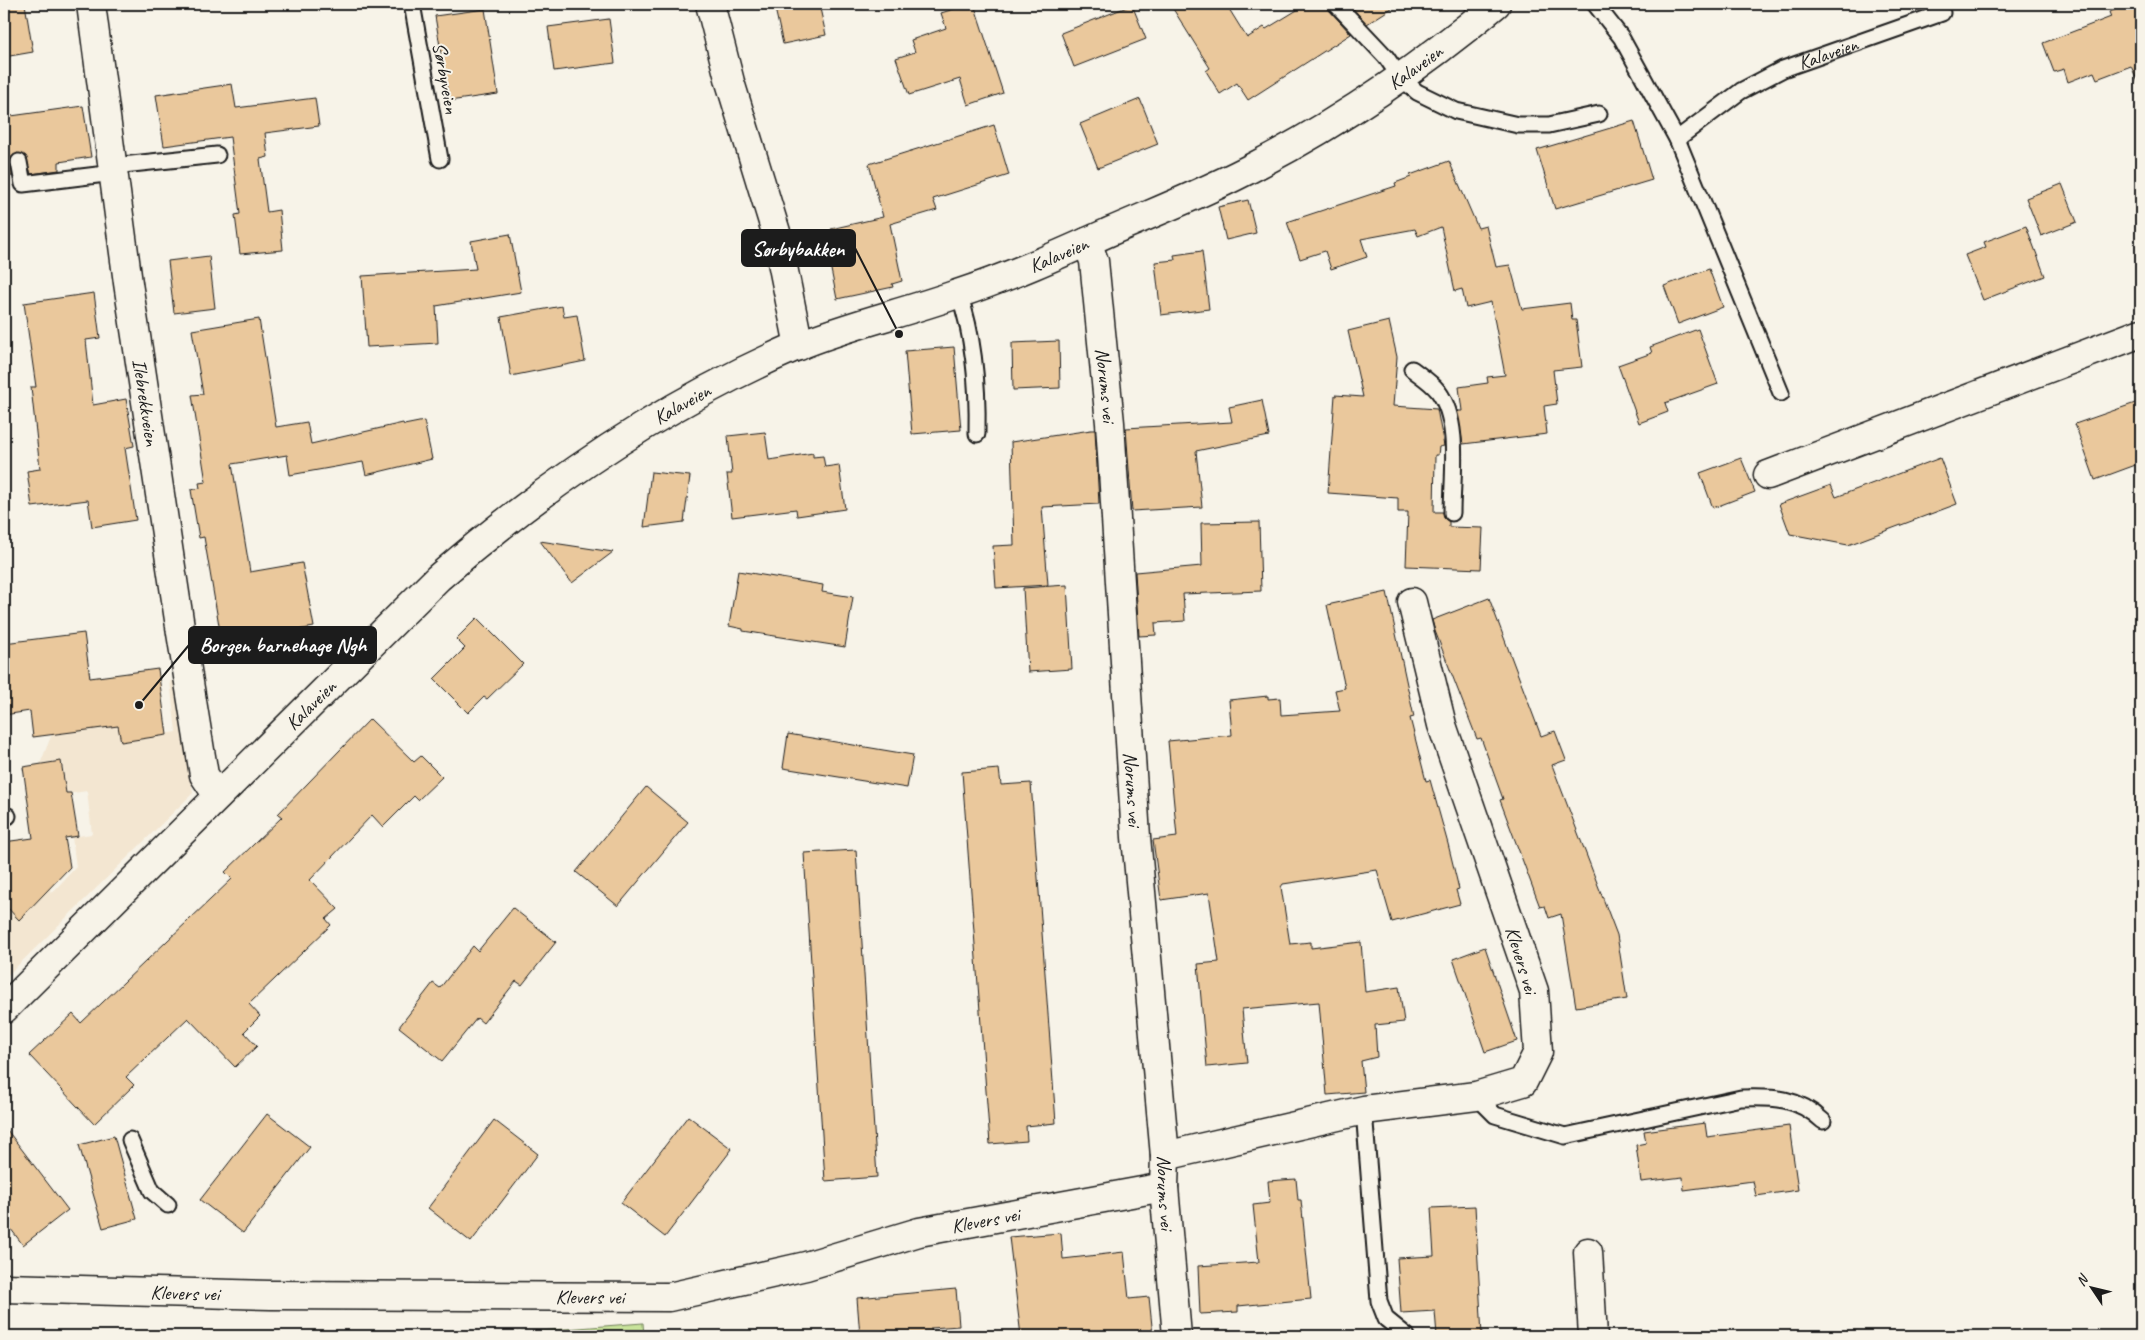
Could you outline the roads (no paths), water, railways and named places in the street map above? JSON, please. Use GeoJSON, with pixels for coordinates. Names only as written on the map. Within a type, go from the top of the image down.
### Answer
{"type":"FeatureCollection","features":[{"type":"Feature","properties":{"kind":"street","name":"Ilebrekkveien"},"geometry":{"type":"LineString","coordinates":[[91,4],[128,283],[204,775],[218,796]]}},
{"type":"Feature","properties":{"kind":"street"},"geometry":{"type":"LineString","coordinates":[[710,4],[730,82],[776,232],[799,346]]}},
{"type":"Feature","properties":{"kind":"street","name":"Kalaveien"},"geometry":{"type":"LineString","coordinates":[[4,1009],[438,578],[518,512],[571,472],[673,409],[747,369],[799,346],[959,294],[1087,242],[1258,165],[1317,133],[1400,77],[1460,34],[1496,4]]}},
{"type":"Feature","properties":{"kind":"street","name":"Norums vei"},"geometry":{"type":"LineString","coordinates":[[1087,242],[1094,261],[1110,422],[1136,838],[1165,1156],[1164,1187],[1177,1336]]}},
{"type":"Feature","properties":{"kind":"street"},"geometry":{"type":"LineString","coordinates":[[1768,476],[2141,333]]}},
{"type":"Feature","properties":{"kind":"street","name":"Klevers vei"},"geometry":{"type":"LineString","coordinates":[[1165,1156],[1364,1110],[1476,1096],[1523,1082],[1538,1052],[1534,991],[1442,725],[1412,602]]}},
{"type":"Feature","properties":{"kind":"street","name":"Klevers vei"},"geometry":{"type":"LineString","coordinates":[[4,1288],[271,1295],[668,1297],[806,1266],[920,1232],[1164,1187]]}},
{"type":"Feature","properties":{"kind":"street"},"geometry":{"type":"LineString","coordinates":[[1588,1252],[1593,1336]]}},
{"type":"Feature","properties":{"kind":"lane","name":"Sørbyveien"},"geometry":{"type":"LineString","coordinates":[[412,4],[440,159]]}},
{"type":"Feature","properties":{"kind":"lane"},"geometry":{"type":"LineString","coordinates":[[1336,4],[1386,57],[1400,77],[1417,92],[1456,111],[1518,125],[1549,125],[1599,114]]}},
{"type":"Feature","properties":{"kind":"lane"},"geometry":{"type":"LineString","coordinates":[[1595,4],[1621,37],[1677,139],[1781,393]]}},
{"type":"Feature","properties":{"kind":"lane","name":"Kalaveien"},"geometry":{"type":"LineString","coordinates":[[1677,139],[1741,91],[1783,69],[1942,13]]}},
{"type":"Feature","properties":{"kind":"lane"},"geometry":{"type":"LineString","coordinates":[[19,162],[23,184],[217,155]]}},
{"type":"Feature","properties":{"kind":"lane"},"geometry":{"type":"LineString","coordinates":[[959,294],[966,314],[973,366],[977,434]]}},
{"type":"Feature","properties":{"kind":"lane"},"geometry":{"type":"LineString","coordinates":[[1412,368],[1440,393],[1446,406],[1453,433],[1452,513]]}},
{"type":"Feature","properties":{"kind":"lane"},"geometry":{"type":"LineString","coordinates":[[1476,1096],[1495,1116],[1566,1136],[1741,1098],[1768,1097],[1797,1103],[1811,1110],[1823,1121]]}},
{"type":"Feature","properties":{"kind":"lane"},"geometry":{"type":"LineString","coordinates":[[1364,1110],[1379,1301],[1386,1318],[1407,1336]]}},
{"type":"Feature","properties":{"kind":"lane"},"geometry":{"type":"LineString","coordinates":[[130,1140],[152,1191],[168,1205]]}},
{"type":"Feature","properties":{"kind":"place","name":"Sørbybakken"},"geometry":{"type":"Point","coordinates":[899,334]}},
{"type":"Feature","properties":{"kind":"place","name":"Borgen barnehage Ngh"},"geometry":{"type":"Point","coordinates":[139,705]}}]}
